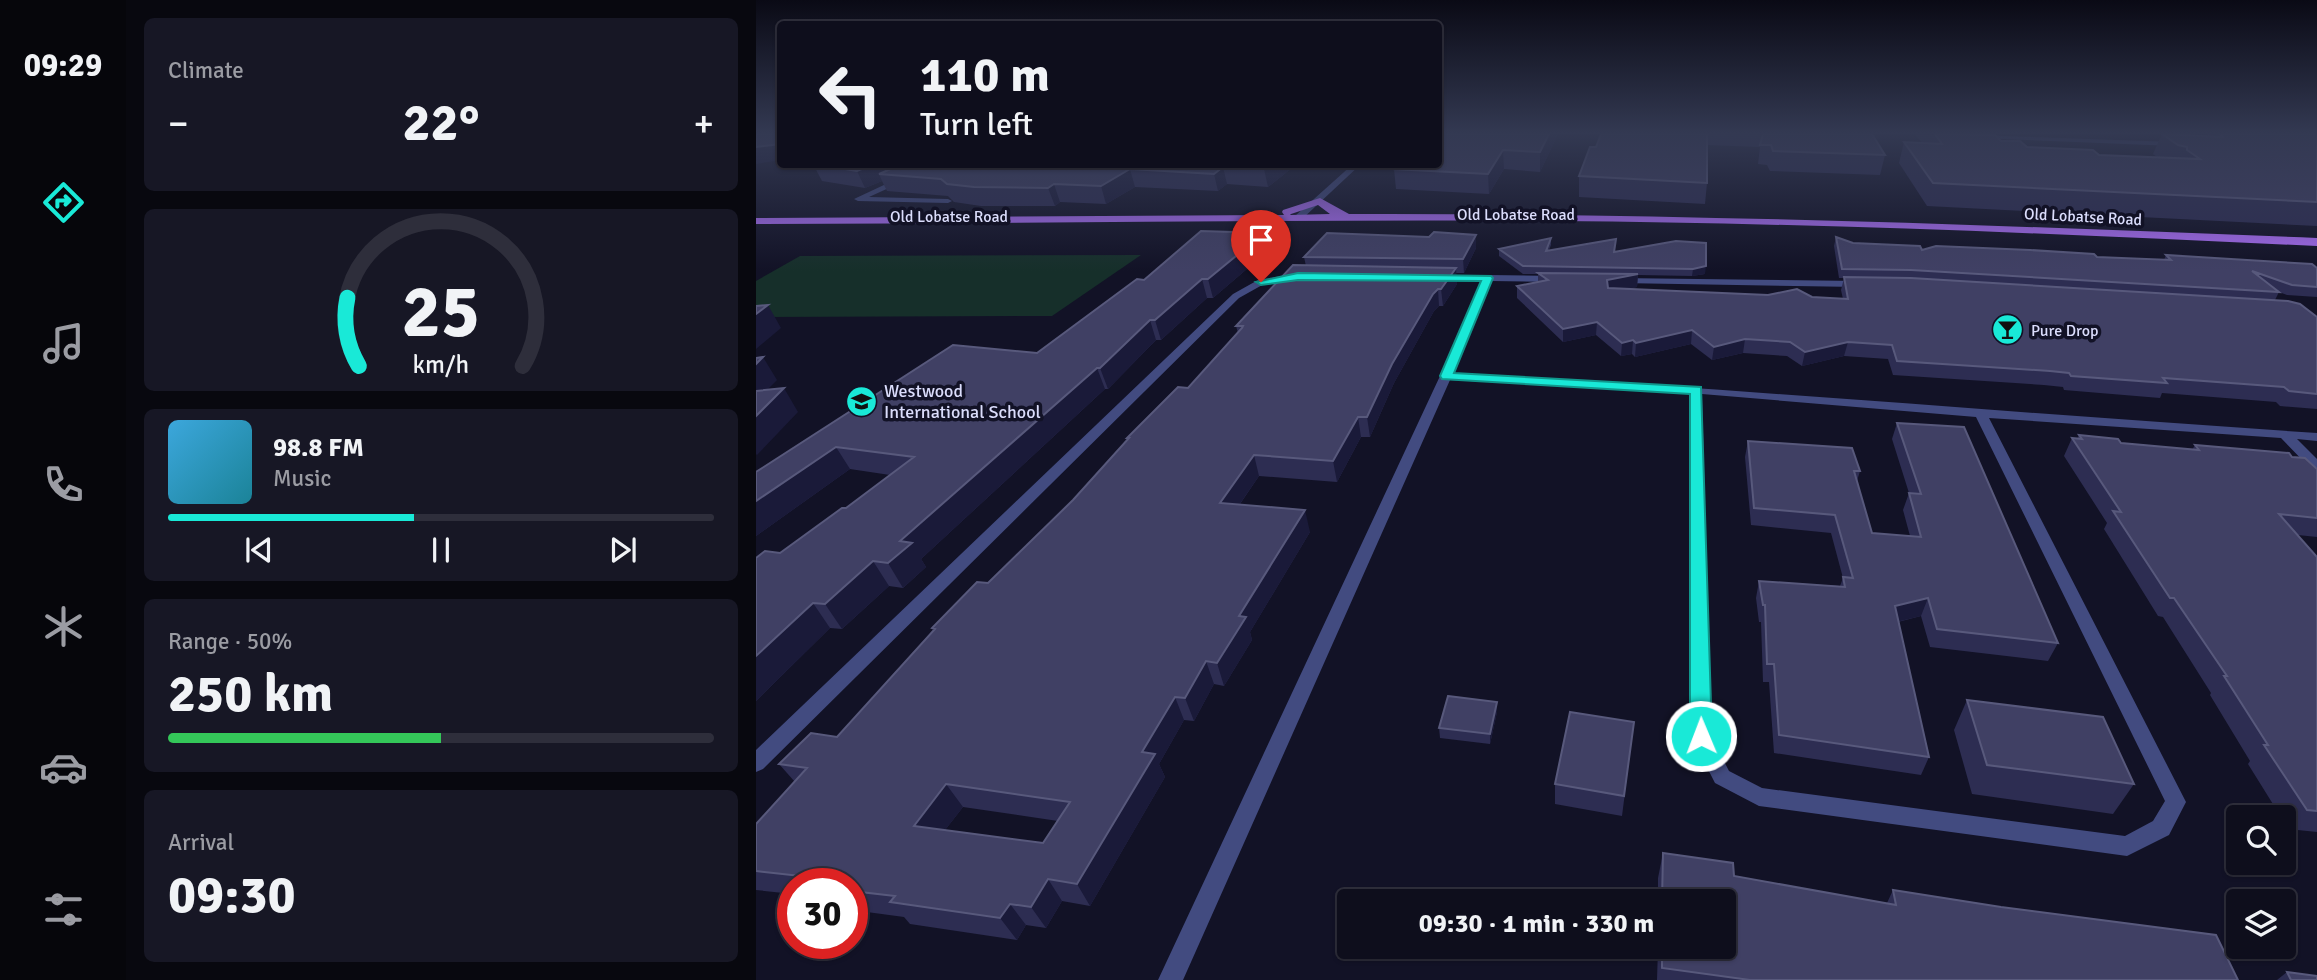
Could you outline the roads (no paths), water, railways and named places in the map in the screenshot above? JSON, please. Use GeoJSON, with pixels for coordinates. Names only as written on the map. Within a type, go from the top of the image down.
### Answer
{"type":"FeatureCollection","features":[{"type":"Feature","properties":{"kind":"main road"},"geometry":{"type":"LineString","coordinates":[[1254,218],[1320,201],[1333,212],[1349,218]]}},
{"type":"Feature","properties":{"kind":"main road","name":"Old Lobatse Road"},"geometry":{"type":"LineString","coordinates":[[756,221],[1254,218],[1701,220],[1987,228],[2317,242]]}},
{"type":"Feature","properties":{"kind":"main road"},"geometry":{"type":"LineString","coordinates":[[1242,230],[1298,218],[1314,230]]}},
{"type":"Feature","properties":{"kind":"main road","name":"Old Lobatse Road"},"geometry":{"type":"LineString","coordinates":[[756,232],[1698,231],[1997,240],[2317,254]]}},
{"type":"Feature","properties":{"kind":"street"},"geometry":{"type":"LineString","coordinates":[[902,180],[863,194],[858,199],[948,201]]}},
{"type":"Feature","properties":{"kind":"street"},"geometry":{"type":"LineString","coordinates":[[1298,218],[1342,180]]}},
{"type":"Feature","properties":{"kind":"street"},"geometry":{"type":"LineString","coordinates":[[756,763],[1236,296],[1261,282],[1312,276]]}},
{"type":"Feature","properties":{"kind":"street"},"geometry":{"type":"LineString","coordinates":[[1420,278],[1567,279]]}},
{"type":"Feature","properties":{"kind":"street"},"geometry":{"type":"LineString","coordinates":[[1170,980],[1446,376],[1488,278]]}},
{"type":"Feature","properties":{"kind":"street"},"geometry":{"type":"LineString","coordinates":[[1606,279],[1866,284]]}},
{"type":"Feature","properties":{"kind":"street"},"geometry":{"type":"LineString","coordinates":[[1446,376],[1696,390],[1981,414],[2317,437]]}},
{"type":"Feature","properties":{"kind":"street"},"geometry":{"type":"LineString","coordinates":[[1696,390],[1701,736],[1722,777],[1759,797],[2127,846],[2161,828],[2176,802],[1981,414]]}},
{"type":"Feature","properties":{"kind":"street"},"geometry":{"type":"LineString","coordinates":[[2284,434],[2317,467]]}},
{"type":"Feature","properties":{"kind":"place","name":"Pure Drop"},"geometry":{"type":"Point","coordinates":[2008,330]}},
{"type":"Feature","properties":{"kind":"place","name":"Westwood International School"},"geometry":{"type":"Point","coordinates":[861,401]}}]}
